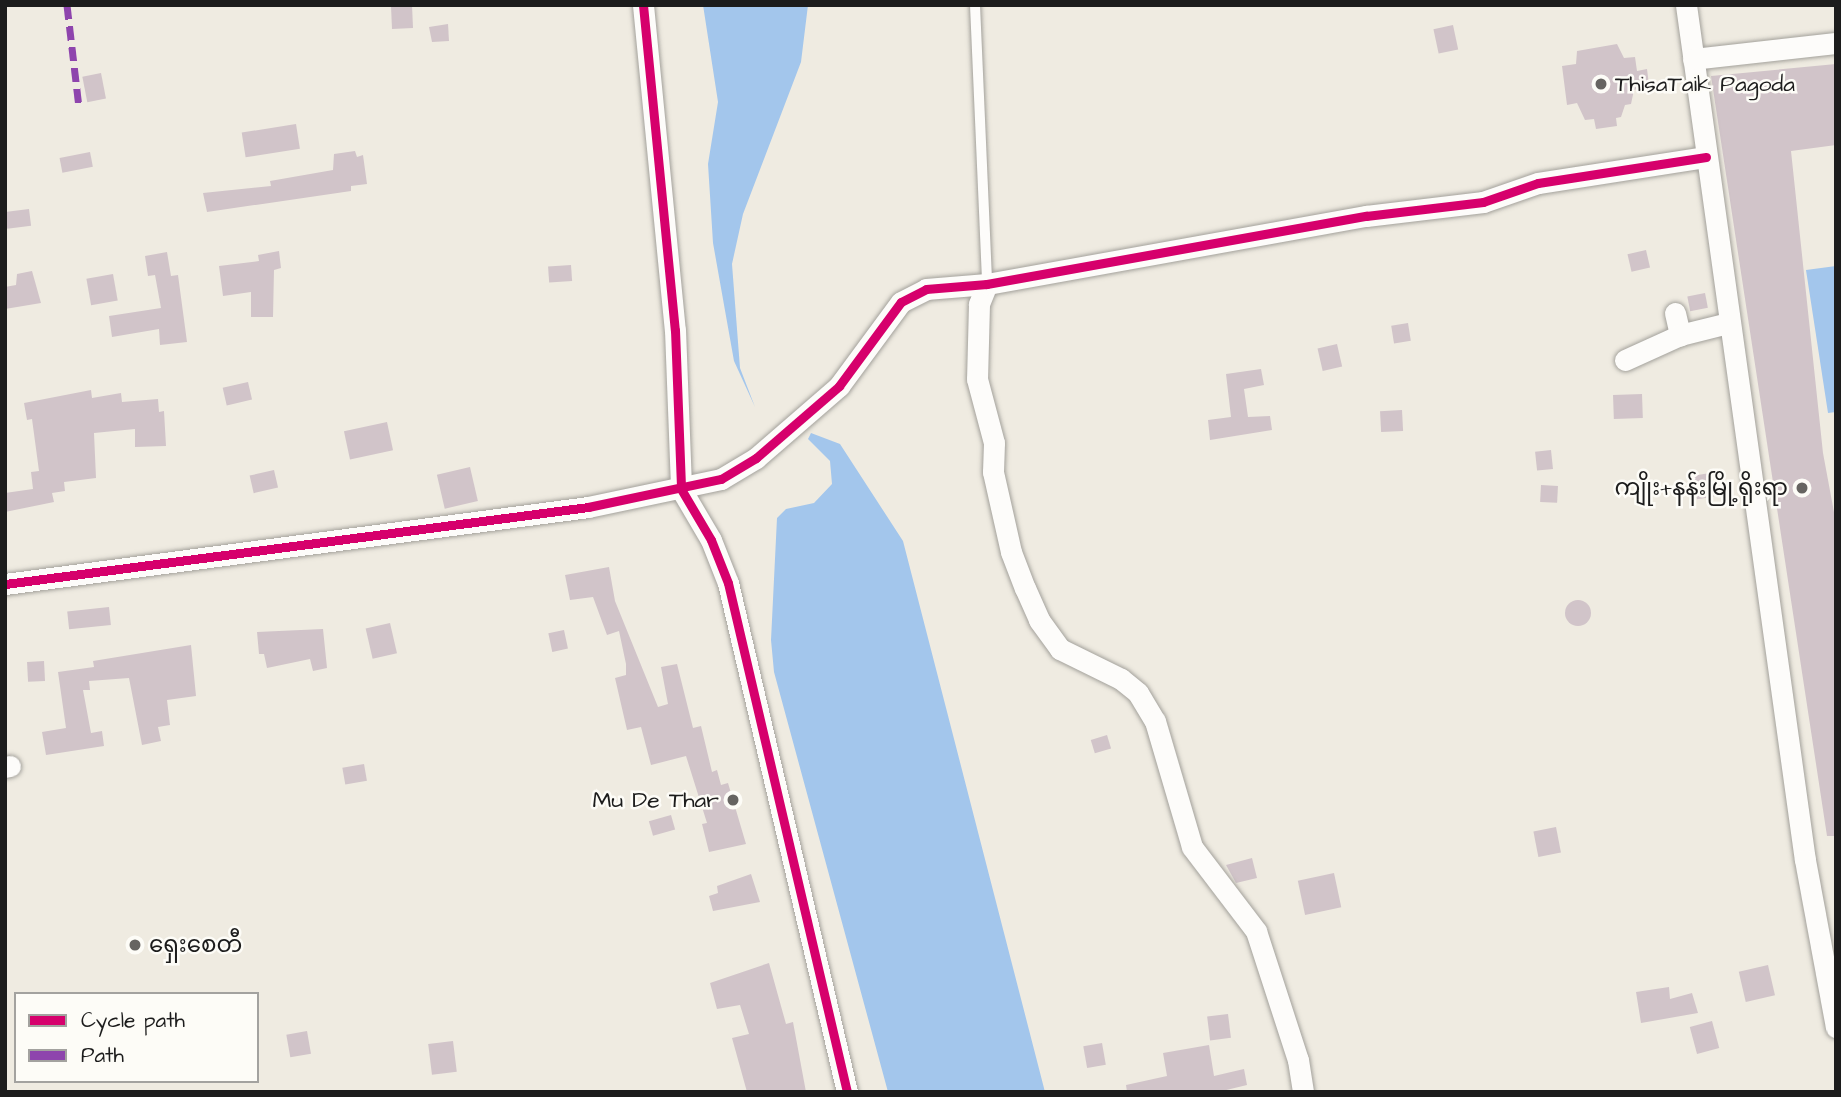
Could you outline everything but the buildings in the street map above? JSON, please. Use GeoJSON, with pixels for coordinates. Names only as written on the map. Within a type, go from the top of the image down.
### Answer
{"type":"FeatureCollection","features":[{"type":"Feature","properties":{"kind":"street"},"geometry":{"type":"LineString","coordinates":[[643,5],[675,330],[681,489],[711,540],[728,583],[848,1092]]}},
{"type":"Feature","properties":{"kind":"street"},"geometry":{"type":"LineString","coordinates":[[1686,5],[1728,323],[1805,860],[1836,1027]]}},
{"type":"Feature","properties":{"kind":"street"},"geometry":{"type":"LineString","coordinates":[[1693,59],[1836,43]]}},
{"type":"Feature","properties":{"kind":"street"},"geometry":{"type":"LineString","coordinates":[[5,584],[587,507],[721,479],[756,458],[839,386],[901,302],[926,289],[987,284],[1366,216],[1483,202],[1538,183],[1706,157]]}},
{"type":"Feature","properties":{"kind":"street"},"geometry":{"type":"LineString","coordinates":[[987,284],[979,304],[977,379],[994,443],[993,472],[1011,552],[1025,588],[1039,620],[1060,649],[1121,679],[1138,692],[1155,721],[1192,847],[1256,931],[1298,1060],[1303,1092]]}},
{"type":"Feature","properties":{"kind":"street"},"geometry":{"type":"LineString","coordinates":[[1675,313],[1680,335]]}},
{"type":"Feature","properties":{"kind":"street"},"geometry":{"type":"LineString","coordinates":[[1625,360],[1680,335],[1728,323]]}},
{"type":"Feature","properties":{"kind":"lane"},"geometry":{"type":"LineString","coordinates":[[975,5],[987,284]]}},
{"type":"Feature","properties":{"kind":"water"},"geometry":{"type":"Polygon","coordinates":[[[703,5],[808,5],[801,62],[743,214],[732,264],[740,368],[755,407],[734,361],[713,243],[708,164],[718,102],[703,5]]]}},
{"type":"Feature","properties":{"kind":"water"},"geometry":{"type":"Polygon","coordinates":[[[1836,266],[1836,412],[1828,413],[1806,270],[1836,266]]]}},
{"type":"Feature","properties":{"kind":"water"},"geometry":{"type":"Polygon","coordinates":[[[811,433],[840,444],[903,541],[1045,1092],[888,1092],[774,672],[771,640],[777,518],[786,509],[814,503],[832,484],[830,461],[808,439],[811,433]]]}},
{"type":"Feature","properties":{"kind":"marked path"},"geometry":{"type":"LineString","coordinates":[[67,5],[79,107]]}},
{"type":"Feature","properties":{"kind":"cycle path"},"geometry":{"type":"LineString","coordinates":[[643,5],[675,330],[681,489],[711,540],[728,583],[847,1092]]}},
{"type":"Feature","properties":{"kind":"cycle path"},"geometry":{"type":"LineString","coordinates":[[5,584],[588,507],[721,479],[756,458],[839,386],[901,302],[926,289],[987,284],[1366,216],[1483,202],[1538,183],[1706,157]]}},
{"type":"Feature","properties":{"kind":"place","name":"ThisaTaik Pagoda"},"geometry":{"type":"Point","coordinates":[1601,84]}},
{"type":"Feature","properties":{"kind":"place","name":"ကျိုး+နန်းမြို့ရိုးရာ"},"geometry":{"type":"Point","coordinates":[1802,488]}},
{"type":"Feature","properties":{"kind":"place","name":"Mu De Thar"},"geometry":{"type":"Point","coordinates":[733,800]}},
{"type":"Feature","properties":{"kind":"place","name":"ရှေးစေတီ"},"geometry":{"type":"Point","coordinates":[135,945]}}]}
